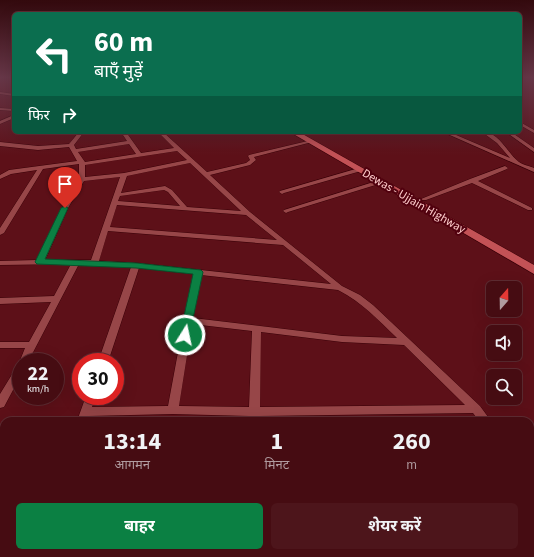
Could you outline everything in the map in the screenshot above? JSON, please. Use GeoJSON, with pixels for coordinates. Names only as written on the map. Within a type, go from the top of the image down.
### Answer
{"type":"FeatureCollection","features":[{"type":"Feature","properties":{"kind":"main road","name":"Dewas - Ujjain Highway"},"geometry":{"type":"LineString","coordinates":[[298,134],[534,270]]}},
{"type":"Feature","properties":{"kind":"main road","name":"Dewas - Ujjain Highway"},"geometry":{"type":"LineString","coordinates":[[308,134],[534,260]]}},
{"type":"Feature","properties":{"kind":"street"},"geometry":{"type":"LineString","coordinates":[[0,109],[12,110]]}},
{"type":"Feature","properties":{"kind":"street"},"geometry":{"type":"LineString","coordinates":[[0,124],[12,117]]}},
{"type":"Feature","properties":{"kind":"street"},"geometry":{"type":"LineString","coordinates":[[522,124],[534,132]]}},
{"type":"Feature","properties":{"kind":"street"},"geometry":{"type":"LineString","coordinates":[[73,148],[81,134]]}},
{"type":"Feature","properties":{"kind":"street"},"geometry":{"type":"LineString","coordinates":[[124,134],[140,155]]}},
{"type":"Feature","properties":{"kind":"street"},"geometry":{"type":"LineString","coordinates":[[162,134],[204,174],[284,243],[340,288],[357,297],[370,307],[483,417]]}},
{"type":"Feature","properties":{"kind":"street"},"geometry":{"type":"LineString","coordinates":[[450,134],[534,170]]}},
{"type":"Feature","properties":{"kind":"street"},"geometry":{"type":"LineString","coordinates":[[487,134],[499,142],[518,163]]}},
{"type":"Feature","properties":{"kind":"street"},"geometry":{"type":"LineString","coordinates":[[511,134],[534,150]]}},
{"type":"Feature","properties":{"kind":"street"},"geometry":{"type":"LineString","coordinates":[[204,174],[248,164],[253,160],[251,156],[310,141]]}},
{"type":"Feature","properties":{"kind":"street"},"geometry":{"type":"LineString","coordinates":[[0,144],[38,148],[73,148],[130,142]]}},
{"type":"Feature","properties":{"kind":"street"},"geometry":{"type":"LineString","coordinates":[[0,149],[6,145]]}},
{"type":"Feature","properties":{"kind":"street"},"geometry":{"type":"LineString","coordinates":[[40,262],[65,208],[82,179],[82,163],[73,148]]}},
{"type":"Feature","properties":{"kind":"street"},"geometry":{"type":"LineString","coordinates":[[0,171],[9,172],[42,168],[178,149]]}},
{"type":"Feature","properties":{"kind":"street"},"geometry":{"type":"LineString","coordinates":[[82,179],[124,175],[191,161]]}},
{"type":"Feature","properties":{"kind":"street"},"geometry":{"type":"LineString","coordinates":[[0,233],[3,224],[42,168]]}},
{"type":"Feature","properties":{"kind":"street"},"geometry":{"type":"LineString","coordinates":[[424,199],[505,168]]}},
{"type":"Feature","properties":{"kind":"street"},"geometry":{"type":"LineString","coordinates":[[282,192],[359,170]]}},
{"type":"Feature","properties":{"kind":"street"},"geometry":{"type":"LineString","coordinates":[[0,177],[9,172]]}},
{"type":"Feature","properties":{"kind":"street"},"geometry":{"type":"LineString","coordinates":[[94,263],[124,175]]}},
{"type":"Feature","properties":{"kind":"street"},"geometry":{"type":"LineString","coordinates":[[472,180],[530,209]]}},
{"type":"Feature","properties":{"kind":"street"},"geometry":{"type":"LineString","coordinates":[[286,211],[380,182]]}},
{"type":"Feature","properties":{"kind":"street"},"geometry":{"type":"LineString","coordinates":[[117,195],[165,188],[170,190],[185,208]]}},
{"type":"Feature","properties":{"kind":"street"},"geometry":{"type":"LineString","coordinates":[[114,203],[248,213]]}},
{"type":"Feature","properties":{"kind":"street"},"geometry":{"type":"LineString","coordinates":[[105,229],[284,243]]}},
{"type":"Feature","properties":{"kind":"street"},"geometry":{"type":"LineString","coordinates":[[28,353],[76,262]]}},
{"type":"Feature","properties":{"kind":"street"},"geometry":{"type":"LineString","coordinates":[[0,263],[76,262],[136,265],[340,288]]}},
{"type":"Feature","properties":{"kind":"street"},"geometry":{"type":"LineString","coordinates":[[106,353],[136,265]]}},
{"type":"Feature","properties":{"kind":"street"},"geometry":{"type":"LineString","coordinates":[[173,410],[188,320],[198,272]]}},
{"type":"Feature","properties":{"kind":"street"},"geometry":{"type":"LineString","coordinates":[[0,301],[56,299]]}},
{"type":"Feature","properties":{"kind":"street"},"geometry":{"type":"LineString","coordinates":[[188,320],[257,330],[342,339],[406,342]]}},
{"type":"Feature","properties":{"kind":"street"},"geometry":{"type":"LineString","coordinates":[[254,416],[257,330]]}},
{"type":"Feature","properties":{"kind":"street"},"geometry":{"type":"LineString","coordinates":[[0,345],[32,345]]}},
{"type":"Feature","properties":{"kind":"street"},"geometry":{"type":"LineString","coordinates":[[0,404],[12,382]]}},
{"type":"Feature","properties":{"kind":"street"},"geometry":{"type":"LineString","coordinates":[[88,405],[84,416],[173,410],[254,416],[476,409]]}},
{"type":"Feature","properties":{"kind":"route"},"geometry":{"type":"LineString","coordinates":[[65,208],[40,262],[136,265],[198,272],[185,335]]}}]}
